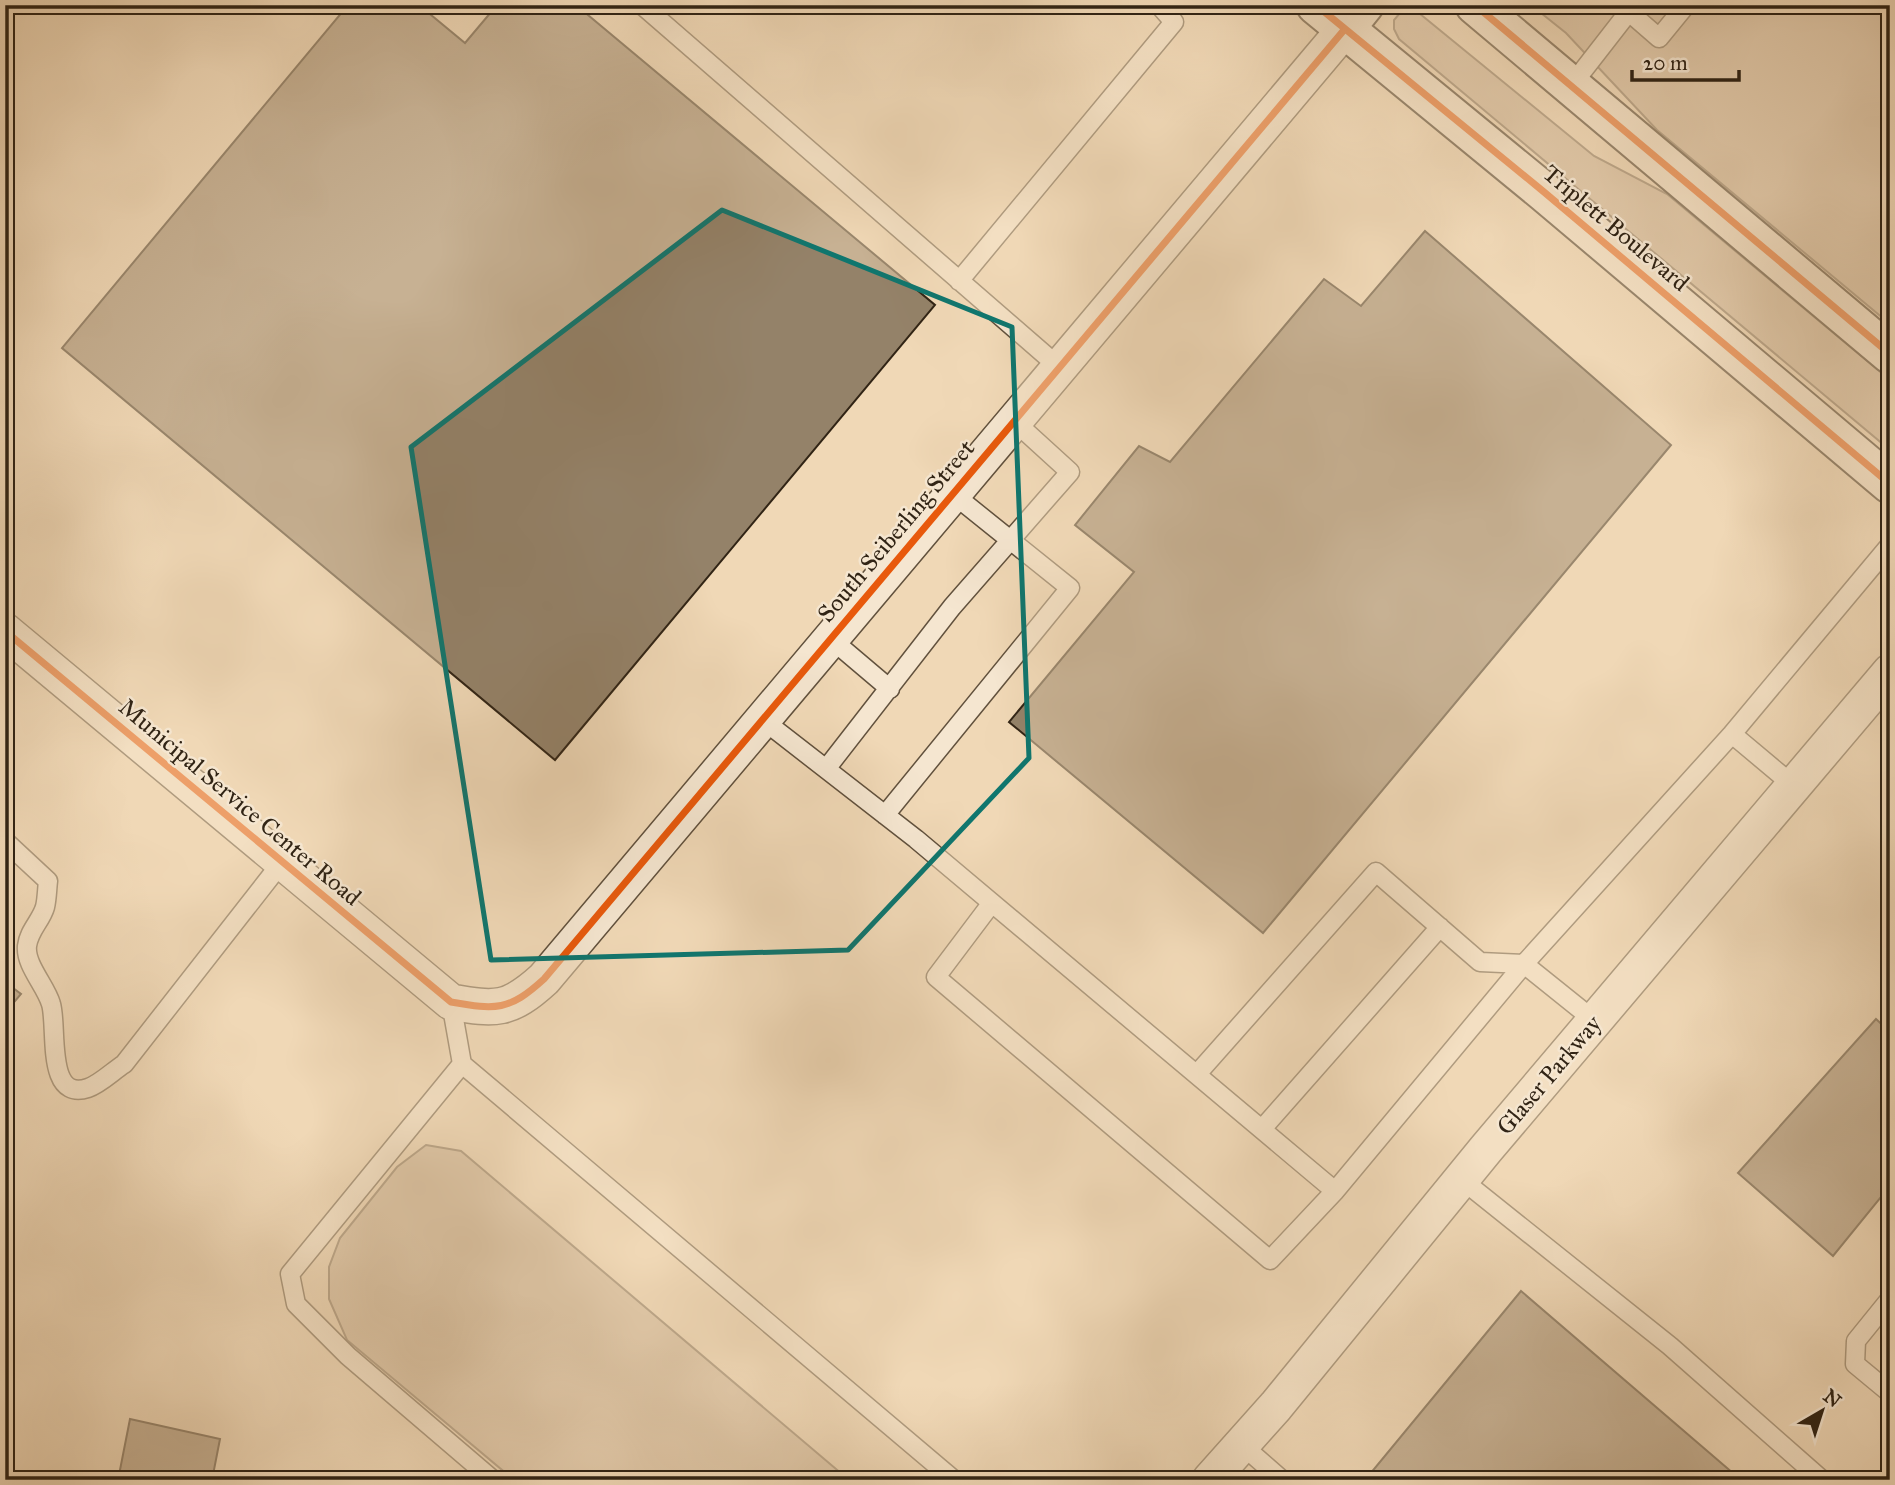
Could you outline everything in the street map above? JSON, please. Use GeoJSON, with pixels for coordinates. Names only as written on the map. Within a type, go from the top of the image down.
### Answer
{"type":"FeatureCollection","features":[{"type":"Feature","properties":{"kind":"main road"},"geometry":{"type":"LineString","coordinates":[[1488,9],[1571,86],[1890,354]]}},
{"type":"Feature","properties":{"kind":"main road","name":"Triplett Boulevard"},"geometry":{"type":"LineString","coordinates":[[1341,13],[1544,192],[1890,484]]}},
{"type":"Feature","properties":{"kind":"street","name":"South Seiberling Street"},"geometry":{"type":"LineString","coordinates":[[451,1002],[492,1009],[502,1007],[533,989],[1059,368],[1341,13]]}},
{"type":"Feature","properties":{"kind":"street","name":"Municipal Service Center Road"},"geometry":{"type":"LineString","coordinates":[[5,631],[451,1002]]}},
{"type":"Feature","properties":{"kind":"street","name":"Glaser Parkway"},"geometry":{"type":"LineString","coordinates":[[1210,1480],[1890,672]]}},
{"type":"Feature","properties":{"kind":"lane"},"geometry":{"type":"LineString","coordinates":[[642,5],[1059,368]]}},
{"type":"Feature","properties":{"kind":"lane"},"geometry":{"type":"LineString","coordinates":[[959,281],[1174,22],[1159,5]]}},
{"type":"Feature","properties":{"kind":"lane"},"geometry":{"type":"LineString","coordinates":[[1571,86],[1628,8],[1659,38],[1686,5]]}},
{"type":"Feature","properties":{"kind":"lane"},"geometry":{"type":"LineString","coordinates":[[826,769],[952,607],[1070,472],[1014,422]]}},
{"type":"Feature","properties":{"kind":"lane"},"geometry":{"type":"LineString","coordinates":[[885,815],[1070,588],[1008,541],[953,494]]}},
{"type":"Feature","properties":{"kind":"lane"},"geometry":{"type":"LineString","coordinates":[[991,904],[936,977],[1270,1260],[1335,1191],[1414,1092],[1524,964],[1732,734],[1890,545]]}},
{"type":"Feature","properties":{"kind":"lane"},"geometry":{"type":"LineString","coordinates":[[831,639],[890,689]]}},
{"type":"Feature","properties":{"kind":"lane"},"geometry":{"type":"LineString","coordinates":[[763,720],[885,815],[1335,1191]]}},
{"type":"Feature","properties":{"kind":"lane"},"geometry":{"type":"LineString","coordinates":[[1732,734],[1794,786]]}},
{"type":"Feature","properties":{"kind":"lane"},"geometry":{"type":"LineString","coordinates":[[5,841],[48,881],[45,909],[32,928],[27,956],[51,1003],[56,1027],[55,1061],[58,1076],[67,1087],[77,1089],[89,1088],[124,1064],[282,862]]}},
{"type":"Feature","properties":{"kind":"lane"},"geometry":{"type":"LineString","coordinates":[[1197,1074],[1376,872],[1480,962],[1524,964],[1595,1021]]}},
{"type":"Feature","properties":{"kind":"lane"},"geometry":{"type":"LineString","coordinates":[[1262,1129],[1440,927]]}},
{"type":"Feature","properties":{"kind":"lane"},"geometry":{"type":"LineString","coordinates":[[451,1002],[462,1064],[954,1480]]}},
{"type":"Feature","properties":{"kind":"lane"},"geometry":{"type":"LineString","coordinates":[[462,1064],[290,1275],[296,1304],[330,1339],[493,1480]]}},
{"type":"Feature","properties":{"kind":"lane"},"geometry":{"type":"LineString","coordinates":[[1461,1180],[1670,1346],[1822,1480]]}},
{"type":"Feature","properties":{"kind":"lane"},"geometry":{"type":"LineString","coordinates":[[1890,1299],[1856,1341],[1855,1364],[1890,1393]]}},
{"type":"Feature","properties":{"kind":"lane"},"geometry":{"type":"LineString","coordinates":[[1242,1445],[1282,1480]]}},
{"type":"Feature","properties":{"kind":"highlighted area"},"geometry":{"type":"Polygon","coordinates":[[[722,210],[1012,327],[1029,758],[848,950],[491,960],[411,447],[722,210]]]}},
{"type":"Feature","properties":{"kind":"shaded area"},"geometry":{"type":"Polygon","coordinates":[[[1531,5],[1890,5],[1890,324],[1657,130],[1566,33],[1531,5]]]}},
{"type":"Feature","properties":{"kind":"shaded area"},"geometry":{"type":"Polygon","coordinates":[[[1414,9],[1594,156],[1667,194],[1890,380],[1890,450],[1399,39],[1394,29],[1394,20],[1400,13],[1414,9]]]}},
{"type":"Feature","properties":{"kind":"shaded area"},"geometry":{"type":"Polygon","coordinates":[[[426,1145],[461,1151],[849,1480],[514,1480],[347,1340],[329,1299],[329,1267],[340,1238],[397,1167],[426,1145]]]}},
{"type":"Feature","properties":{"kind":"building"},"geometry":{"type":"Polygon","coordinates":[[[348,5],[419,5],[465,43],[497,5],[576,5],[935,305],[555,760],[62,348],[348,5]]]}},
{"type":"Feature","properties":{"kind":"building"},"geometry":{"type":"Polygon","coordinates":[[[1425,231],[1671,445],[1263,933],[1009,722],[1134,572],[1075,525],[1139,446],[1170,462],[1324,279],[1361,306],[1425,231]]]}},
{"type":"Feature","properties":{"kind":"building"},"geometry":{"type":"Polygon","coordinates":[[[5,982],[21,994],[5,1013],[5,982]]]}},
{"type":"Feature","properties":{"kind":"building"},"geometry":{"type":"Polygon","coordinates":[[[1876,1019],[1890,1032],[1890,1186],[1833,1256],[1738,1173],[1876,1019]]]}},
{"type":"Feature","properties":{"kind":"building"},"geometry":{"type":"Polygon","coordinates":[[[1521,1291],[1741,1480],[1365,1480],[1521,1291]]]}},
{"type":"Feature","properties":{"kind":"building"},"geometry":{"type":"Polygon","coordinates":[[[130,1419],[220,1439],[212,1480],[118,1480],[130,1419]]]}},
{"type":"Feature","properties":{"kind":"cycle path"},"geometry":{"type":"LineString","coordinates":[[1316,5],[1544,192],[1890,484]]}},
{"type":"Feature","properties":{"kind":"cycle path"},"geometry":{"type":"LineString","coordinates":[[1475,5],[1890,354]]}},
{"type":"Feature","properties":{"kind":"cycle path"},"geometry":{"type":"LineString","coordinates":[[5,631],[451,1002],[491,1007],[511,1002],[532,990],[544,979],[1344,30]]}}]}
